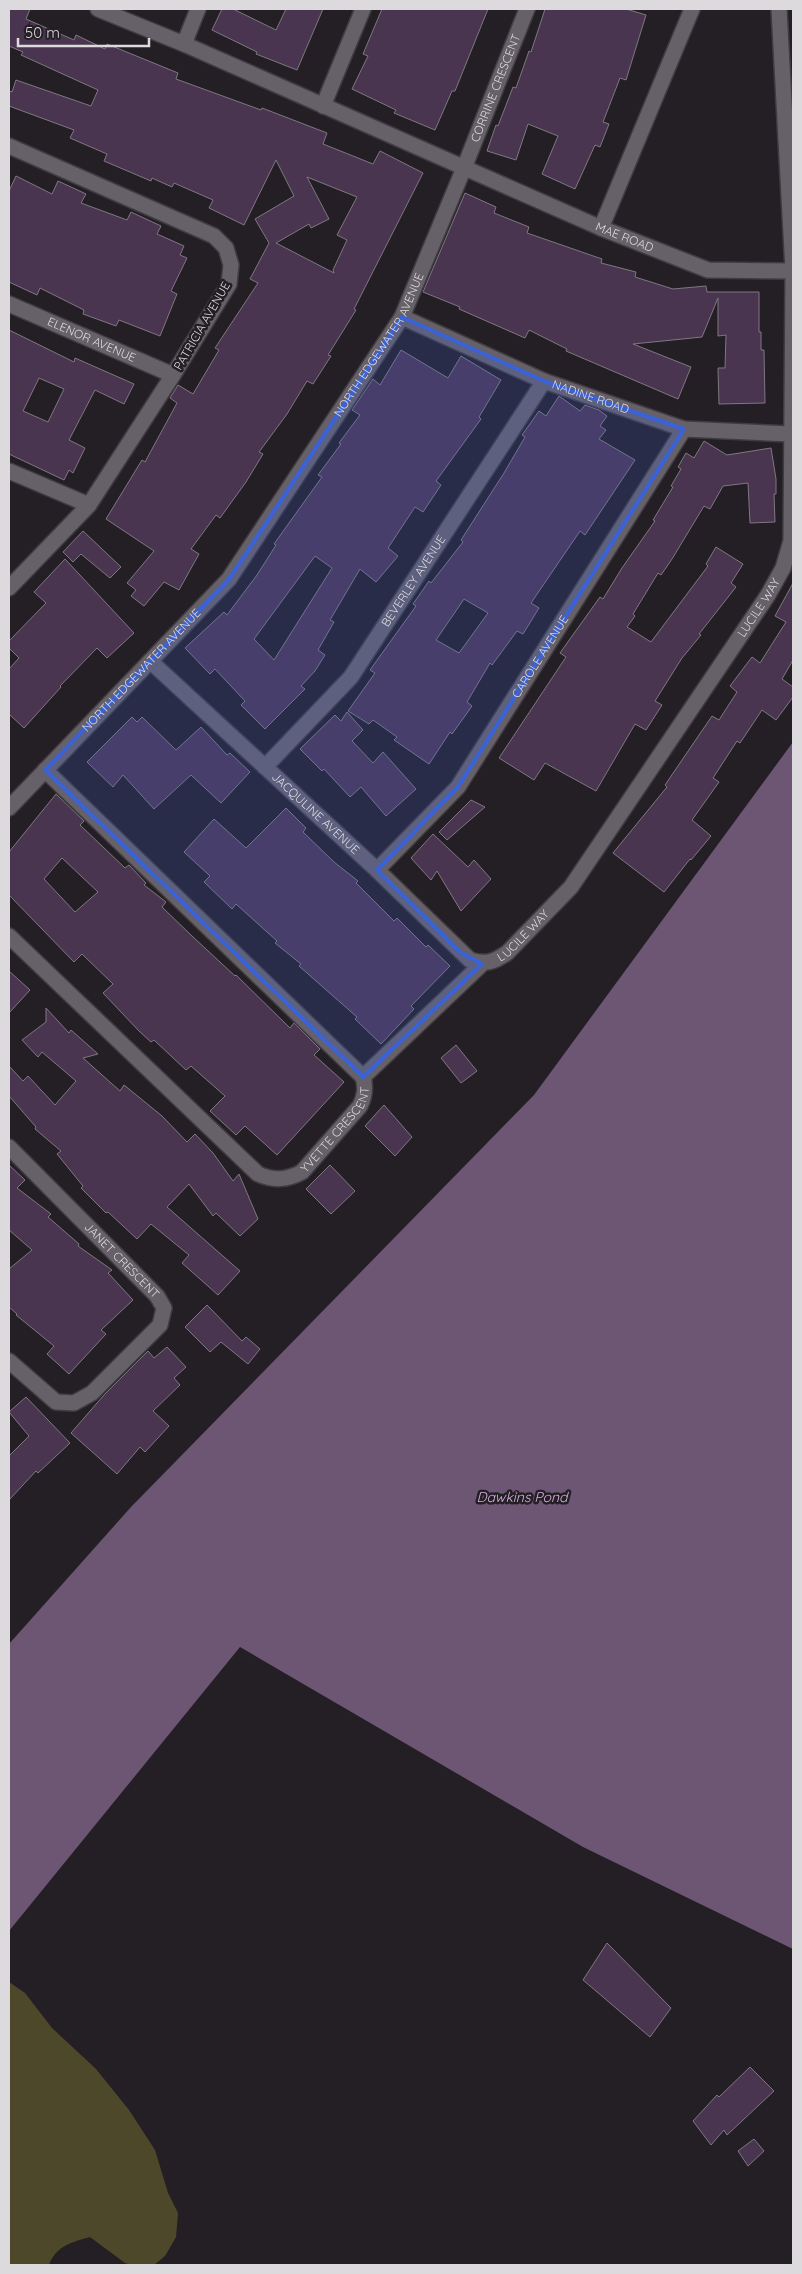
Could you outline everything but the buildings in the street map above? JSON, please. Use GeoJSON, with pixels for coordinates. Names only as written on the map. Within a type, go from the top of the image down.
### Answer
{"type":"FeatureCollection","features":[{"type":"Feature","properties":{"kind":"street"},"geometry":{"type":"LineString","coordinates":[[98,9],[184,44],[464,168]]}},
{"type":"Feature","properties":{"kind":"street"},"geometry":{"type":"LineString","coordinates":[[184,44],[198,9]]}},
{"type":"Feature","properties":{"kind":"street"},"geometry":{"type":"LineString","coordinates":[[324,106],[363,9]]}},
{"type":"Feature","properties":{"kind":"street","name":"CORRINE CRESCENT"},"geometry":{"type":"LineString","coordinates":[[464,168],[527,9]]}},
{"type":"Feature","properties":{"kind":"street"},"geometry":{"type":"LineString","coordinates":[[601,228],[692,9]]}},
{"type":"Feature","properties":{"kind":"street","name":"LUCILE WAY"},"geometry":{"type":"LineString","coordinates":[[482,964],[495,961],[507,953],[571,887],[768,594],[783,568],[791,542],[792,271],[780,9]]}},
{"type":"Feature","properties":{"kind":"street","name":"PATRICIA AVENUE"},"geometry":{"type":"LineString","coordinates":[[9,146],[214,236],[226,248],[231,265],[229,284],[89,505],[9,588]]}},
{"type":"Feature","properties":{"kind":"street","name":"MAE ROAD"},"geometry":{"type":"LineString","coordinates":[[464,168],[601,228],[708,270],[792,271]]}},
{"type":"Feature","properties":{"kind":"street","name":"NORTH EDGEWATER AVENUE"},"geometry":{"type":"LineString","coordinates":[[12,798],[45,770],[228,579],[402,317],[464,168]]}},
{"type":"Feature","properties":{"kind":"street","name":"ELENOR AVENUE"},"geometry":{"type":"LineString","coordinates":[[9,304],[173,375]]}},
{"type":"Feature","properties":{"kind":"street","name":"NADINE ROAD"},"geometry":{"type":"LineString","coordinates":[[402,317],[544,381],[684,429],[791,434]]}},
{"type":"Feature","properties":{"kind":"street","name":"BEVERLEY AVENUE"},"geometry":{"type":"LineString","coordinates":[[265,767],[351,677],[544,381]]}},
{"type":"Feature","properties":{"kind":"street","name":"CAROLE AVENUE"},"geometry":{"type":"LineString","coordinates":[[377,870],[458,786],[684,429]]}},
{"type":"Feature","properties":{"kind":"street"},"geometry":{"type":"LineString","coordinates":[[9,471],[89,505]]}},
{"type":"Feature","properties":{"kind":"street","name":"JACQULINE AVENUE"},"geometry":{"type":"LineString","coordinates":[[150,661],[377,870],[460,952],[470,960],[482,964]]}},
{"type":"Feature","properties":{"kind":"street","name":"YVETTE CRESCENT"},"geometry":{"type":"LineString","coordinates":[[9,936],[258,1174],[268,1178],[291,1178],[302,1172],[360,1106],[365,1092],[363,1077],[45,770]]}},
{"type":"Feature","properties":{"kind":"street"},"geometry":{"type":"LineString","coordinates":[[363,1077],[482,964]]}},
{"type":"Feature","properties":{"kind":"street","name":"JANET CRESCENT"},"geometry":{"type":"LineString","coordinates":[[9,1147],[157,1296],[164,1308],[160,1325],[92,1393],[74,1403],[56,1402],[9,1361]]}},
{"type":"Feature","properties":{"kind":"highlighted area"},"geometry":{"type":"Polygon","coordinates":[[[402,317],[544,381],[684,429],[458,787],[377,870],[460,952],[482,964],[363,1077],[45,770],[229,579],[402,317]]]}},
{"type":"Feature","properties":{"kind":"shaded area"},"geometry":{"type":"Polygon","coordinates":[[[9,1982],[25,1993],[52,2028],[96,2069],[129,2110],[155,2150],[168,2193],[178,2213],[176,2237],[165,2256],[154,2265],[131,2265],[125,2263],[90,2237],[60,2249],[49,2265],[9,2265],[9,1982]]]}},
{"type":"Feature","properties":{"kind":"water","name":"Dawkins Pond"},"geometry":{"type":"Polygon","coordinates":[[[793,742],[793,1949],[583,1847],[240,1647],[9,1931],[9,1644],[131,1507],[534,1095],[793,742]]]}}]}
